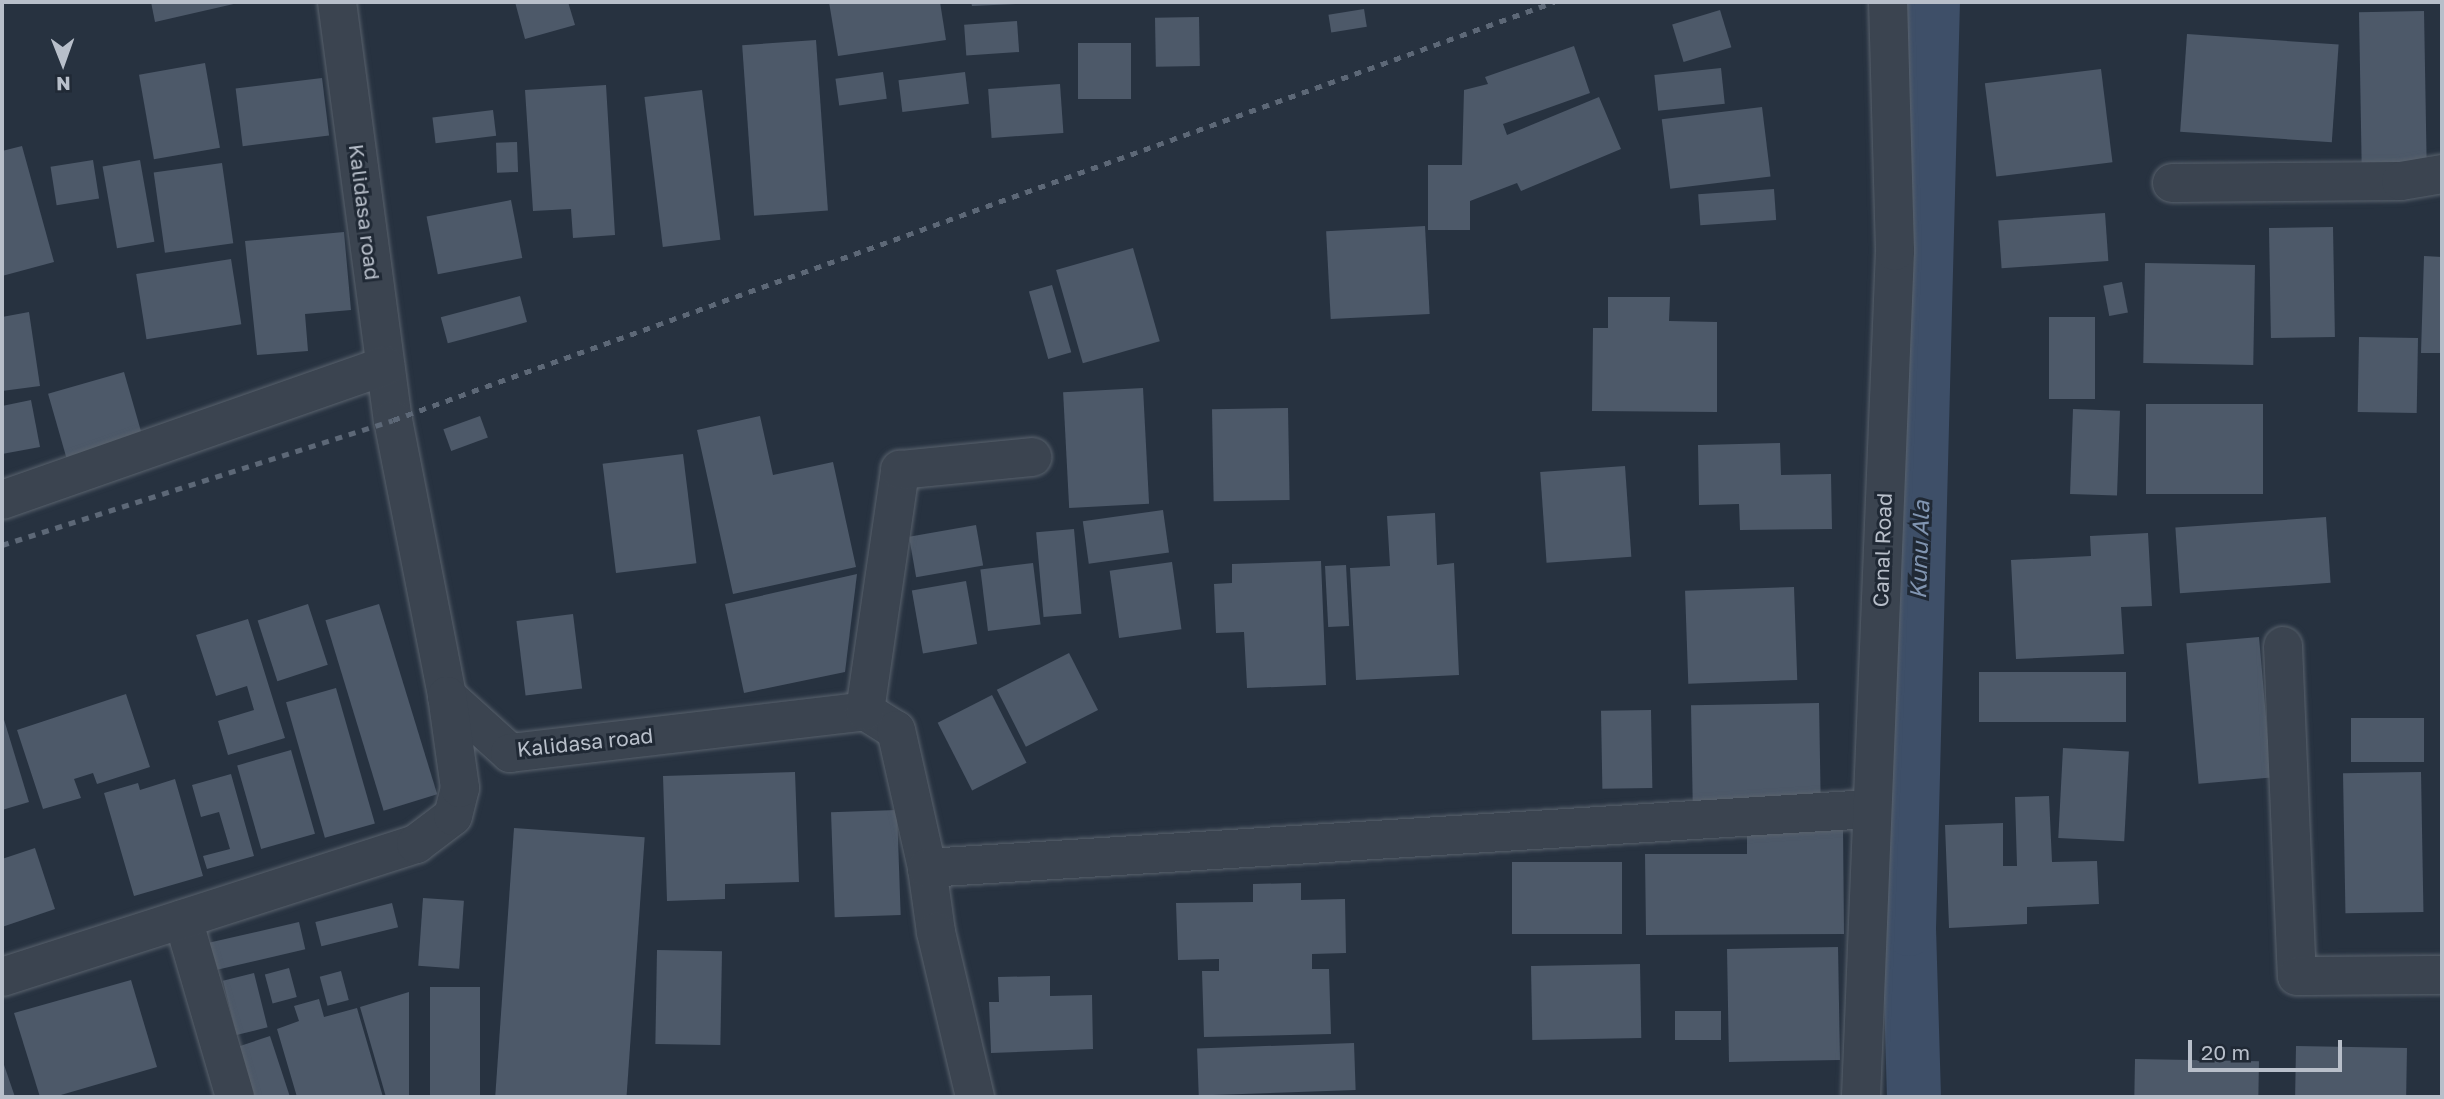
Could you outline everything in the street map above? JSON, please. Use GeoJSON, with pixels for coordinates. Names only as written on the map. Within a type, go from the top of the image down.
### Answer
{"type":"FeatureCollection","features":[{"type":"Feature","properties":{"kind":"street","name":"Kalidasa road"},"geometry":{"type":"LineString","coordinates":[[337,2],[393,421],[447,696],[510,753],[865,710]]}},
{"type":"Feature","properties":{"kind":"street","name":"Canal Road"},"geometry":{"type":"LineString","coordinates":[[1861,1097],[1895,251],[1888,2]]}},
{"type":"Feature","properties":{"kind":"street"},"geometry":{"type":"LineString","coordinates":[[2172,183],[2401,181],[2442,174]]}},
{"type":"Feature","properties":{"kind":"street"},"geometry":{"type":"LineString","coordinates":[[2,500],[385,366]]}},
{"type":"Feature","properties":{"kind":"street"},"geometry":{"type":"LineString","coordinates":[[975,1097],[936,932],[927,869],[896,730],[865,710],[900,470],[1032,457]]}},
{"type":"Feature","properties":{"kind":"street"},"geometry":{"type":"LineString","coordinates":[[2283,646],[2297,976],[2442,975]]}},
{"type":"Feature","properties":{"kind":"street"},"geometry":{"type":"LineString","coordinates":[[2,977],[416,844],[453,816],[460,788],[447,696]]}},
{"type":"Feature","properties":{"kind":"street"},"geometry":{"type":"LineString","coordinates":[[927,869],[1871,809]]}},
{"type":"Feature","properties":{"kind":"street"},"geometry":{"type":"LineString","coordinates":[[183,919],[235,1097]]}},
{"type":"Feature","properties":{"kind":"building"},"geometry":{"type":"Polygon","coordinates":[[[151,2],[238,2],[238,3],[155,22],[151,2]]]}},
{"type":"Feature","properties":{"kind":"building"},"geometry":{"type":"Polygon","coordinates":[[[515,2],[568,2],[575,25],[525,39],[515,2]]]}},
{"type":"Feature","properties":{"kind":"building"},"geometry":{"type":"Polygon","coordinates":[[[829,2],[940,2],[946,40],[838,56],[829,2]]]}},
{"type":"Feature","properties":{"kind":"building"},"geometry":{"type":"Polygon","coordinates":[[[971,2],[1016,2],[1016,4],[972,6],[971,2]]]}},
{"type":"Feature","properties":{"kind":"building"},"geometry":{"type":"Polygon","coordinates":[[[1364,9],[1367,27],[1331,32],[1328,15],[1364,9]]]}},
{"type":"Feature","properties":{"kind":"building"},"geometry":{"type":"Polygon","coordinates":[[[1720,10],[1731,47],[1684,62],[1672,25],[1720,10]]]}},
{"type":"Feature","properties":{"kind":"building"},"geometry":{"type":"Polygon","coordinates":[[[2424,11],[2427,165],[2362,166],[2359,12],[2424,11]]]}},
{"type":"Feature","properties":{"kind":"building"},"geometry":{"type":"Polygon","coordinates":[[[1199,17],[1200,66],[1156,67],[1155,18],[1199,17]]]}},
{"type":"Feature","properties":{"kind":"building"},"geometry":{"type":"Polygon","coordinates":[[[1017,21],[1019,52],[966,56],[964,25],[1017,21]]]}},
{"type":"Feature","properties":{"kind":"building"},"geometry":{"type":"Polygon","coordinates":[[[2187,34],[2339,45],[2332,142],[2180,132],[2187,34]]]}},
{"type":"Feature","properties":{"kind":"building"},"geometry":{"type":"Polygon","coordinates":[[[816,40],[828,211],[754,216],[742,45],[816,40]]]}},
{"type":"Feature","properties":{"kind":"building"},"geometry":{"type":"Polygon","coordinates":[[[1078,43],[1131,43],[1131,99],[1078,99],[1078,43]]]}},
{"type":"Feature","properties":{"kind":"building"},"geometry":{"type":"Polygon","coordinates":[[[1574,46],[1590,93],[1503,124],[1507,135],[1599,97],[1621,149],[1521,191],[1517,183],[1470,201],[1470,230],[1428,230],[1428,165],[1462,165],[1464,90],[1488,84],[1485,77],[1574,46]]]}},
{"type":"Feature","properties":{"kind":"building"},"geometry":{"type":"Polygon","coordinates":[[[205,63],[220,148],[154,159],[139,75],[205,63]]]}},
{"type":"Feature","properties":{"kind":"building"},"geometry":{"type":"Polygon","coordinates":[[[1721,68],[1725,104],[1658,111],[1654,75],[1721,68]]]}},
{"type":"Feature","properties":{"kind":"building"},"geometry":{"type":"Polygon","coordinates":[[[2101,69],[2112,162],[1996,177],[1985,83],[2101,69]]]}},
{"type":"Feature","properties":{"kind":"building"},"geometry":{"type":"Polygon","coordinates":[[[883,72],[887,99],[839,105],[835,79],[883,72]]]}},
{"type":"Feature","properties":{"kind":"building"},"geometry":{"type":"Polygon","coordinates":[[[965,72],[969,104],[902,112],[898,80],[965,72]]]}},
{"type":"Feature","properties":{"kind":"building"},"geometry":{"type":"Polygon","coordinates":[[[322,78],[329,136],[243,146],[236,89],[322,78]]]}},
{"type":"Feature","properties":{"kind":"building"},"geometry":{"type":"Polygon","coordinates":[[[1060,84],[1063,133],[992,138],[988,89],[1060,84]]]}},
{"type":"Feature","properties":{"kind":"building"},"geometry":{"type":"Polygon","coordinates":[[[606,85],[615,235],[573,238],[571,209],[533,211],[525,90],[606,85]]]}},
{"type":"Feature","properties":{"kind":"building"},"geometry":{"type":"Polygon","coordinates":[[[702,90],[720,240],[663,247],[644,97],[702,90]]]}},
{"type":"Feature","properties":{"kind":"building"},"geometry":{"type":"Polygon","coordinates":[[[1762,107],[1771,176],[1670,189],[1662,119],[1762,107]]]}},
{"type":"Feature","properties":{"kind":"building"},"geometry":{"type":"Polygon","coordinates":[[[493,110],[496,136],[436,143],[432,117],[493,110]]]}},
{"type":"Feature","properties":{"kind":"building"},"geometry":{"type":"Polygon","coordinates":[[[517,142],[518,172],[497,173],[496,143],[517,142]]]}},
{"type":"Feature","properties":{"kind":"building"},"geometry":{"type":"Polygon","coordinates":[[[22,146],[54,262],[2,276],[2,151],[22,146]]]}},
{"type":"Feature","properties":{"kind":"building"},"geometry":{"type":"Polygon","coordinates":[[[93,160],[99,199],[57,205],[51,167],[93,160]]]}},
{"type":"Feature","properties":{"kind":"building"},"geometry":{"type":"Polygon","coordinates":[[[140,160],[154,242],[117,248],[103,167],[140,160]]]}},
{"type":"Feature","properties":{"kind":"building"},"geometry":{"type":"Polygon","coordinates":[[[222,163],[233,243],[165,253],[154,173],[222,163]]]}},
{"type":"Feature","properties":{"kind":"building"},"geometry":{"type":"Polygon","coordinates":[[[1774,189],[1776,220],[1700,225],[1698,194],[1774,189]]]}},
{"type":"Feature","properties":{"kind":"building"},"geometry":{"type":"Polygon","coordinates":[[[511,200],[522,258],[438,274],[427,216],[511,200]]]}},
{"type":"Feature","properties":{"kind":"building"},"geometry":{"type":"Polygon","coordinates":[[[2105,213],[2108,261],[2002,268],[1998,220],[2105,213]]]}},
{"type":"Feature","properties":{"kind":"building"},"geometry":{"type":"Polygon","coordinates":[[[1425,226],[1430,314],[1331,319],[1326,231],[1425,226]]]}},
{"type":"Feature","properties":{"kind":"building"},"geometry":{"type":"Polygon","coordinates":[[[2333,227],[2335,337],[2271,338],[2269,228],[2333,227]]]}},
{"type":"Feature","properties":{"kind":"building"},"geometry":{"type":"Polygon","coordinates":[[[344,232],[351,310],[305,314],[308,351],[257,355],[245,241],[344,232]]]}},
{"type":"Feature","properties":{"kind":"building"},"geometry":{"type":"Polygon","coordinates":[[[1133,248],[1160,341],[1083,363],[1056,270],[1133,248]]]}},
{"type":"Feature","properties":{"kind":"building"},"geometry":{"type":"Polygon","coordinates":[[[2424,256],[2442,257],[2442,353],[2421,353],[2424,256]]]}},
{"type":"Feature","properties":{"kind":"building"},"geometry":{"type":"Polygon","coordinates":[[[231,259],[241,324],[147,339],[136,274],[231,259]]]}},
{"type":"Feature","properties":{"kind":"building"},"geometry":{"type":"Polygon","coordinates":[[[2145,263],[2255,265],[2253,365],[2143,363],[2145,263]]]}},
{"type":"Feature","properties":{"kind":"building"},"geometry":{"type":"Polygon","coordinates":[[[2122,282],[2128,312],[2109,316],[2103,286],[2122,282]]]}},
{"type":"Feature","properties":{"kind":"building"},"geometry":{"type":"Polygon","coordinates":[[[1052,285],[1071,352],[1048,359],[1029,292],[1052,285]]]}},
{"type":"Feature","properties":{"kind":"building"},"geometry":{"type":"Polygon","coordinates":[[[520,296],[527,322],[448,343],[441,317],[520,296]]]}},
{"type":"Feature","properties":{"kind":"building"},"geometry":{"type":"Polygon","coordinates":[[[1608,297],[1670,297],[1669,321],[1717,322],[1717,412],[1592,411],[1593,328],[1608,328],[1608,297]]]}},
{"type":"Feature","properties":{"kind":"building"},"geometry":{"type":"Polygon","coordinates":[[[29,312],[40,386],[2,391],[2,317],[29,312]]]}},
{"type":"Feature","properties":{"kind":"building"},"geometry":{"type":"Polygon","coordinates":[[[2049,317],[2095,317],[2095,399],[2049,399],[2049,317]]]}},
{"type":"Feature","properties":{"kind":"building"},"geometry":{"type":"Polygon","coordinates":[[[2359,337],[2418,338],[2417,413],[2358,412],[2359,337]]]}},
{"type":"Feature","properties":{"kind":"building"},"geometry":{"type":"Polygon","coordinates":[[[124,372],[143,439],[67,461],[48,394],[124,372]]]}},
{"type":"Feature","properties":{"kind":"building"},"geometry":{"type":"Polygon","coordinates":[[[1143,388],[1149,504],[1069,508],[1063,392],[1143,388]]]}},
{"type":"Feature","properties":{"kind":"building"},"geometry":{"type":"Polygon","coordinates":[[[31,400],[40,447],[2,454],[2,406],[31,400]]]}},
{"type":"Feature","properties":{"kind":"building"},"geometry":{"type":"Polygon","coordinates":[[[2146,404],[2263,404],[2263,494],[2146,494],[2146,404]]]}},
{"type":"Feature","properties":{"kind":"building"},"geometry":{"type":"Polygon","coordinates":[[[1288,408],[1290,500],[1214,501],[1212,409],[1288,408]]]}},
{"type":"Feature","properties":{"kind":"building"},"geometry":{"type":"Polygon","coordinates":[[[2073,409],[2120,411],[2117,496],[2070,494],[2073,409]]]}},
{"type":"Feature","properties":{"kind":"building"},"geometry":{"type":"Polygon","coordinates":[[[480,416],[488,438],[451,451],[443,429],[480,416]]]}},
{"type":"Feature","properties":{"kind":"building"},"geometry":{"type":"Polygon","coordinates":[[[760,416],[773,475],[833,462],[856,567],[733,594],[697,430],[760,416]]]}},
{"type":"Feature","properties":{"kind":"building"},"geometry":{"type":"Polygon","coordinates":[[[1780,443],[1781,475],[1831,474],[1832,529],[1740,530],[1739,504],[1699,505],[1698,445],[1780,443]]]}},
{"type":"Feature","properties":{"kind":"building"},"geometry":{"type":"Polygon","coordinates":[[[683,454],[696,563],[616,573],[603,464],[683,454]]]}},
{"type":"Feature","properties":{"kind":"building"},"geometry":{"type":"Polygon","coordinates":[[[1625,466],[1631,557],[1547,563],[1540,472],[1625,466]]]}},
{"type":"Feature","properties":{"kind":"building"},"geometry":{"type":"Polygon","coordinates":[[[1163,510],[1169,553],[1089,564],[1083,521],[1163,510]]]}},
{"type":"Feature","properties":{"kind":"building"},"geometry":{"type":"Polygon","coordinates":[[[1435,513],[1437,565],[1454,563],[1459,675],[1356,680],[1350,568],[1390,566],[1387,516],[1435,513]]]}},
{"type":"Feature","properties":{"kind":"building"},"geometry":{"type":"Polygon","coordinates":[[[2326,517],[2331,583],[2180,593],[2175,528],[2326,517]]]}},
{"type":"Feature","properties":{"kind":"building"},"geometry":{"type":"Polygon","coordinates":[[[976,525],[983,565],[916,577],[909,537],[976,525]]]}},
{"type":"Feature","properties":{"kind":"building"},"geometry":{"type":"Polygon","coordinates":[[[1074,529],[1081,614],[1044,617],[1036,532],[1074,529]]]}},
{"type":"Feature","properties":{"kind":"building"},"geometry":{"type":"Polygon","coordinates":[[[2148,533],[2152,606],[2121,607],[2124,654],[2016,659],[2011,560],[2091,556],[2090,536],[2148,533]]]}},
{"type":"Feature","properties":{"kind":"building"},"geometry":{"type":"Polygon","coordinates":[[[1321,561],[1326,685],[1247,688],[1244,632],[1216,633],[1214,584],[1232,583],[1232,564],[1321,561]]]}},
{"type":"Feature","properties":{"kind":"building"},"geometry":{"type":"Polygon","coordinates":[[[1172,562],[1181,629],[1119,638],[1110,571],[1172,562]]]}},
{"type":"Feature","properties":{"kind":"building"},"geometry":{"type":"Polygon","coordinates":[[[1033,563],[1041,625],[988,631],[980,569],[1033,563]]]}},
{"type":"Feature","properties":{"kind":"building"},"geometry":{"type":"Polygon","coordinates":[[[1346,565],[1349,626],[1328,627],[1325,566],[1346,565]]]}},
{"type":"Feature","properties":{"kind":"building"},"geometry":{"type":"Polygon","coordinates":[[[857,574],[845,672],[744,693],[725,604],[857,574]]]}},
{"type":"Feature","properties":{"kind":"building"},"geometry":{"type":"Polygon","coordinates":[[[966,581],[977,644],[923,654],[912,591],[966,581]]]}},
{"type":"Feature","properties":{"kind":"building"},"geometry":{"type":"Polygon","coordinates":[[[1794,587],[1797,680],[1688,684],[1685,591],[1794,587]]]}},
{"type":"Feature","properties":{"kind":"building"},"geometry":{"type":"Polygon","coordinates":[[[308,604],[328,665],[277,681],[258,620],[308,604]]]}},
{"type":"Feature","properties":{"kind":"building"},"geometry":{"type":"Polygon","coordinates":[[[379,604],[437,794],[384,811],[325,620],[379,604]]]}},
{"type":"Feature","properties":{"kind":"building"},"geometry":{"type":"Polygon","coordinates":[[[573,614],[582,688],[526,695],[516,621],[573,614]]]}},
{"type":"Feature","properties":{"kind":"building"},"geometry":{"type":"Polygon","coordinates":[[[248,619],[285,738],[228,755],[218,721],[254,710],[247,686],[216,696],[196,635],[248,619]]]}},
{"type":"Feature","properties":{"kind":"building"},"geometry":{"type":"Polygon","coordinates":[[[2259,637],[2271,777],[2199,784],[2186,643],[2259,637]]]}},
{"type":"Feature","properties":{"kind":"building"},"geometry":{"type":"Polygon","coordinates":[[[1069,653],[1098,710],[1026,747],[997,690],[1069,653]]]}},
{"type":"Feature","properties":{"kind":"building"},"geometry":{"type":"Polygon","coordinates":[[[1979,672],[2126,672],[2126,722],[1979,722],[1979,672]]]}},
{"type":"Feature","properties":{"kind":"building"},"geometry":{"type":"Polygon","coordinates":[[[336,688],[375,824],[325,838],[286,702],[336,688]]]}},
{"type":"Feature","properties":{"kind":"building"},"geometry":{"type":"Polygon","coordinates":[[[126,694],[150,767],[97,784],[93,773],[74,779],[81,798],[43,809],[17,730],[126,694]]]}},
{"type":"Feature","properties":{"kind":"building"},"geometry":{"type":"Polygon","coordinates":[[[992,695],[1027,763],[972,790],[938,723],[992,695]]]}},
{"type":"Feature","properties":{"kind":"building"},"geometry":{"type":"Polygon","coordinates":[[[1819,703],[1821,802],[1693,804],[1691,705],[1819,703]]]}},
{"type":"Feature","properties":{"kind":"building"},"geometry":{"type":"Polygon","coordinates":[[[1651,710],[1652,788],[1602,789],[1601,711],[1651,710]]]}},
{"type":"Feature","properties":{"kind":"building"},"geometry":{"type":"Polygon","coordinates":[[[2,713],[29,802],[2,810],[2,713]]]}},
{"type":"Feature","properties":{"kind":"building"},"geometry":{"type":"Polygon","coordinates":[[[2351,718],[2424,718],[2424,762],[2351,762],[2351,718]]]}},
{"type":"Feature","properties":{"kind":"building"},"geometry":{"type":"Polygon","coordinates":[[[2063,748],[2129,751],[2124,841],[2058,838],[2063,748]]]}},
{"type":"Feature","properties":{"kind":"building"},"geometry":{"type":"Polygon","coordinates":[[[291,750],[315,834],[261,849],[237,765],[291,750]]]}},
{"type":"Feature","properties":{"kind":"building"},"geometry":{"type":"Polygon","coordinates":[[[795,772],[799,882],[725,884],[725,899],[667,901],[663,776],[795,772]]]}},
{"type":"Feature","properties":{"kind":"building"},"geometry":{"type":"Polygon","coordinates":[[[2421,772],[2423,912],[2345,913],[2343,773],[2421,772]]]}},
{"type":"Feature","properties":{"kind":"building"},"geometry":{"type":"Polygon","coordinates":[[[231,774],[254,856],[207,869],[203,856],[230,849],[219,812],[201,817],[192,785],[231,774]]]}},
{"type":"Feature","properties":{"kind":"building"},"geometry":{"type":"Polygon","coordinates":[[[175,779],[203,876],[134,896],[104,793],[138,783],[140,790],[175,779]]]}},
{"type":"Feature","properties":{"kind":"building"},"geometry":{"type":"Polygon","coordinates":[[[2049,796],[2052,862],[2097,861],[2099,904],[2027,907],[2027,924],[1949,928],[1945,825],[2003,823],[2003,866],[2017,866],[2015,797],[2049,796]]]}},
{"type":"Feature","properties":{"kind":"building"},"geometry":{"type":"Polygon","coordinates":[[[897,810],[901,915],[835,917],[831,812],[897,810]]]}},
{"type":"Feature","properties":{"kind":"building"},"geometry":{"type":"Polygon","coordinates":[[[1747,826],[1843,826],[1844,934],[1646,935],[1645,854],[1747,854],[1747,826]]]}},
{"type":"Feature","properties":{"kind":"building"},"geometry":{"type":"Polygon","coordinates":[[[514,828],[645,837],[627,1097],[495,1097],[514,828]]]}},
{"type":"Feature","properties":{"kind":"building"},"geometry":{"type":"Polygon","coordinates":[[[35,848],[55,909],[2,927],[2,859],[35,848]]]}},
{"type":"Feature","properties":{"kind":"building"},"geometry":{"type":"Polygon","coordinates":[[[1512,862],[1622,862],[1622,934],[1512,934],[1512,862]]]}},
{"type":"Feature","properties":{"kind":"building"},"geometry":{"type":"Polygon","coordinates":[[[1301,883],[1301,900],[1345,899],[1346,953],[1312,954],[1312,969],[1329,969],[1331,1034],[1204,1037],[1202,971],[1219,971],[1219,959],[1178,960],[1176,903],[1253,902],[1253,884],[1301,883]]]}},
{"type":"Feature","properties":{"kind":"building"},"geometry":{"type":"Polygon","coordinates":[[[423,898],[464,901],[459,969],[418,966],[423,898]]]}},
{"type":"Feature","properties":{"kind":"building"},"geometry":{"type":"Polygon","coordinates":[[[392,903],[398,927],[321,946],[315,922],[392,903]]]}},
{"type":"Feature","properties":{"kind":"building"},"geometry":{"type":"Polygon","coordinates":[[[299,922],[305,949],[212,971],[205,944],[299,922]]]}},
{"type":"Feature","properties":{"kind":"building"},"geometry":{"type":"Polygon","coordinates":[[[1838,947],[1840,1060],[1729,1062],[1727,949],[1838,947]]]}},
{"type":"Feature","properties":{"kind":"building"},"geometry":{"type":"Polygon","coordinates":[[[657,950],[722,951],[720,1045],[655,1044],[657,950]]]}},
{"type":"Feature","properties":{"kind":"building"},"geometry":{"type":"Polygon","coordinates":[[[1640,964],[1641,1038],[1532,1040],[1531,966],[1640,964]]]}},
{"type":"Feature","properties":{"kind":"building"},"geometry":{"type":"Polygon","coordinates":[[[289,968],[297,997],[273,1003],[265,974],[289,968]]]}},
{"type":"Feature","properties":{"kind":"building"},"geometry":{"type":"Polygon","coordinates":[[[341,971],[349,1000],[328,1006],[320,977],[341,971]]]}},
{"type":"Feature","properties":{"kind":"building"},"geometry":{"type":"Polygon","coordinates":[[[254,973],[268,1027],[236,1035],[223,981],[254,973]]]}},
{"type":"Feature","properties":{"kind":"building"},"geometry":{"type":"Polygon","coordinates":[[[1050,976],[1050,996],[1092,995],[1093,1049],[991,1053],[989,1002],[999,1002],[998,977],[1050,976]]]}},
{"type":"Feature","properties":{"kind":"building"},"geometry":{"type":"Polygon","coordinates":[[[131,980],[157,1067],[54,1097],[40,1097],[14,1013],[131,980]]]}},
{"type":"Feature","properties":{"kind":"building"},"geometry":{"type":"Polygon","coordinates":[[[430,987],[480,987],[480,1097],[430,1097],[430,987]]]}},
{"type":"Feature","properties":{"kind":"building"},"geometry":{"type":"Polygon","coordinates":[[[409,992],[409,1097],[386,1097],[360,1007],[409,992]]]}},
{"type":"Feature","properties":{"kind":"building"},"geometry":{"type":"Polygon","coordinates":[[[319,999],[324,1017],[357,1008],[383,1097],[297,1097],[277,1029],[299,1021],[294,1006],[319,999]]]}},
{"type":"Feature","properties":{"kind":"building"},"geometry":{"type":"Polygon","coordinates":[[[1675,1011],[1721,1011],[1721,1040],[1675,1040],[1675,1011]]]}},
{"type":"Feature","properties":{"kind":"building"},"geometry":{"type":"Polygon","coordinates":[[[270,1036],[290,1097],[250,1097],[234,1048],[270,1036]]]}},
{"type":"Feature","properties":{"kind":"building"},"geometry":{"type":"Polygon","coordinates":[[[1354,1043],[1356,1090],[1199,1095],[1197,1048],[1354,1043]]]}},
{"type":"Feature","properties":{"kind":"building"},"geometry":{"type":"Polygon","coordinates":[[[2296,1046],[2407,1048],[2406,1097],[2295,1097],[2296,1046]]]}},
{"type":"Feature","properties":{"kind":"building"},"geometry":{"type":"Polygon","coordinates":[[[2,1059],[15,1097],[2,1097],[2,1059]]]}},
{"type":"Feature","properties":{"kind":"building"},"geometry":{"type":"Polygon","coordinates":[[[2135,1059],[2259,1061],[2258,1097],[2134,1097],[2135,1059]]]}},
{"type":"Feature","properties":{"kind":"waterway","name":"Kunu Ala"},"geometry":{"type":"LineString","coordinates":[[1914,1097],[1909,929],[1933,2]]}},
{"type":"Feature","properties":{"kind":"railway"},"geometry":{"type":"LineString","coordinates":[[2,545],[393,420],[1554,2]]}}]}
